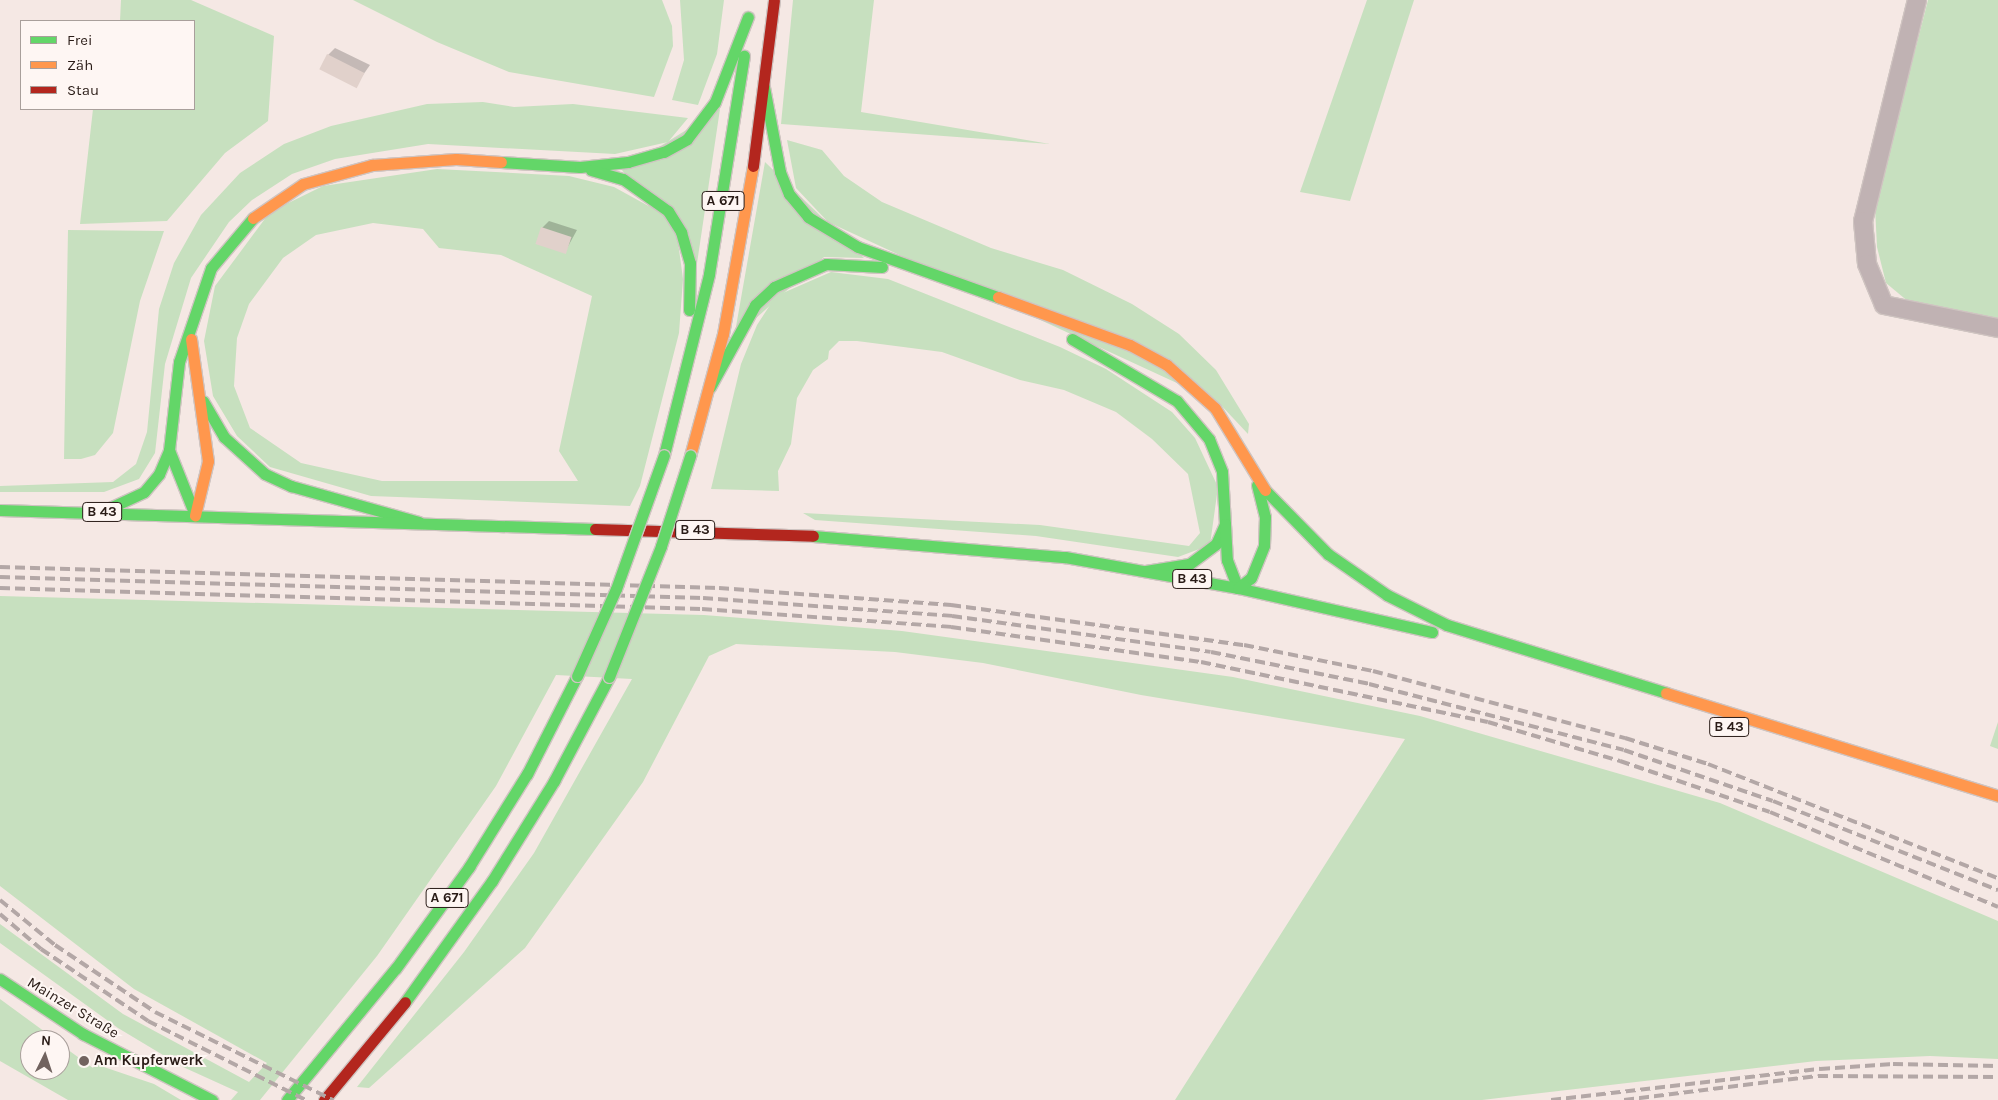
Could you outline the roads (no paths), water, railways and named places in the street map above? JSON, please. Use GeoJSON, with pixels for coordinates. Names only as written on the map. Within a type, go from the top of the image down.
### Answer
{"type":"FeatureCollection","features":[{"type":"Feature","properties":{"kind":"main road","name":"A 671"},"geometry":{"type":"LineString","coordinates":[[287,1100],[396,968],[469,867],[526,774],[577,676],[626,562],[664,455],[684,383],[720,219],[750,0]]}},
{"type":"Feature","properties":{"kind":"main road","name":"A 671"},"geometry":{"type":"LineString","coordinates":[[324,1100],[418,986],[492,881],[554,781],[609,677],[662,546],[710,387],[745,226],[774,0]]}},
{"type":"Feature","properties":{"kind":"main road"},"geometry":{"type":"LineString","coordinates":[[101,512],[144,492],[160,474],[168,450],[177,370],[200,292],[226,243],[273,201],[303,184],[353,169],[409,161],[456,159],[580,167],[628,162],[664,152],[687,139],[715,102],[748,17]]}},
{"type":"Feature","properties":{"kind":"main road"},"geometry":{"type":"LineString","coordinates":[[710,387],[755,305],[774,287],[826,264],[874,265],[1050,330],[1164,391],[1200,425],[1216,455],[1225,489],[1227,560],[1238,588],[1251,578],[1264,545],[1265,517],[1256,482],[1239,443],[1215,408],[1184,378],[1149,354],[858,247],[808,216],[789,194],[780,172],[764,88]]}},
{"type":"Feature","properties":{"kind":"main road"},"geometry":{"type":"LineString","coordinates":[[580,167],[623,179],[649,194],[668,211],[681,232],[690,288],[684,383]]}},
{"type":"Feature","properties":{"kind":"main road"},"geometry":{"type":"LineString","coordinates":[[190,325],[193,364],[203,401],[208,461],[195,515]]}},
{"type":"Feature","properties":{"kind":"main road"},"geometry":{"type":"LineString","coordinates":[[203,401],[224,437],[265,474],[290,486],[419,522]]}},
{"type":"Feature","properties":{"kind":"main road"},"geometry":{"type":"LineString","coordinates":[[168,450],[195,515]]}},
{"type":"Feature","properties":{"kind":"main road"},"geometry":{"type":"LineString","coordinates":[[1256,482],[1315,542],[1387,595],[1447,625],[1549,657]]}},
{"type":"Feature","properties":{"kind":"main road","name":"B 43"},"geometry":{"type":"LineString","coordinates":[[0,510],[419,522],[834,538],[979,548],[1146,571],[1238,588],[1460,639],[1549,657],[1998,796]]}},
{"type":"Feature","properties":{"kind":"main road"},"geometry":{"type":"LineString","coordinates":[[1146,571],[1177,568],[1204,557],[1225,524]]}},
{"type":"Feature","properties":{"kind":"main road","name":"B 43"},"geometry":{"type":"LineString","coordinates":[[1460,639],[1724,725]]}},
{"type":"Feature","properties":{"kind":"main road","name":"Mainzer Straße"},"geometry":{"type":"LineString","coordinates":[[0,979],[83,1034],[212,1100]]}},
{"type":"Feature","properties":{"kind":"street"},"geometry":{"type":"LineString","coordinates":[[1918,0],[1863,221],[1867,264],[1884,305],[1998,328]]}},
{"type":"Feature","properties":{"kind":"railway"},"geometry":{"type":"LineString","coordinates":[[0,567],[719,588],[951,605],[1244,645],[1373,671],[1625,738],[1708,764],[1998,878]]}},
{"type":"Feature","properties":{"kind":"railway"},"geometry":{"type":"LineString","coordinates":[[0,577],[703,598],[952,616],[1211,652],[1369,684],[1624,750],[1773,801],[1998,890]]}},
{"type":"Feature","properties":{"kind":"railway"},"geometry":{"type":"LineString","coordinates":[[0,588],[702,609],[951,627],[1201,662],[1488,722],[1620,761],[1770,812],[1998,907]]}},
{"type":"Feature","properties":{"kind":"railway"},"geometry":{"type":"LineString","coordinates":[[0,900],[55,945],[155,1012],[333,1100]]}},
{"type":"Feature","properties":{"kind":"railway"},"geometry":{"type":"LineString","coordinates":[[0,914],[41,949],[148,1021],[306,1100]]}},
{"type":"Feature","properties":{"kind":"railway"},"geometry":{"type":"LineString","coordinates":[[1551,1100],[1820,1069],[1893,1064],[1998,1066]]}},
{"type":"Feature","properties":{"kind":"railway"},"geometry":{"type":"LineString","coordinates":[[1624,1100],[1818,1076],[1998,1077]]}},
{"type":"Feature","properties":{"kind":"place","name":"Am Kupferwerk"},"geometry":{"type":"Point","coordinates":[84,1061]}}]}
